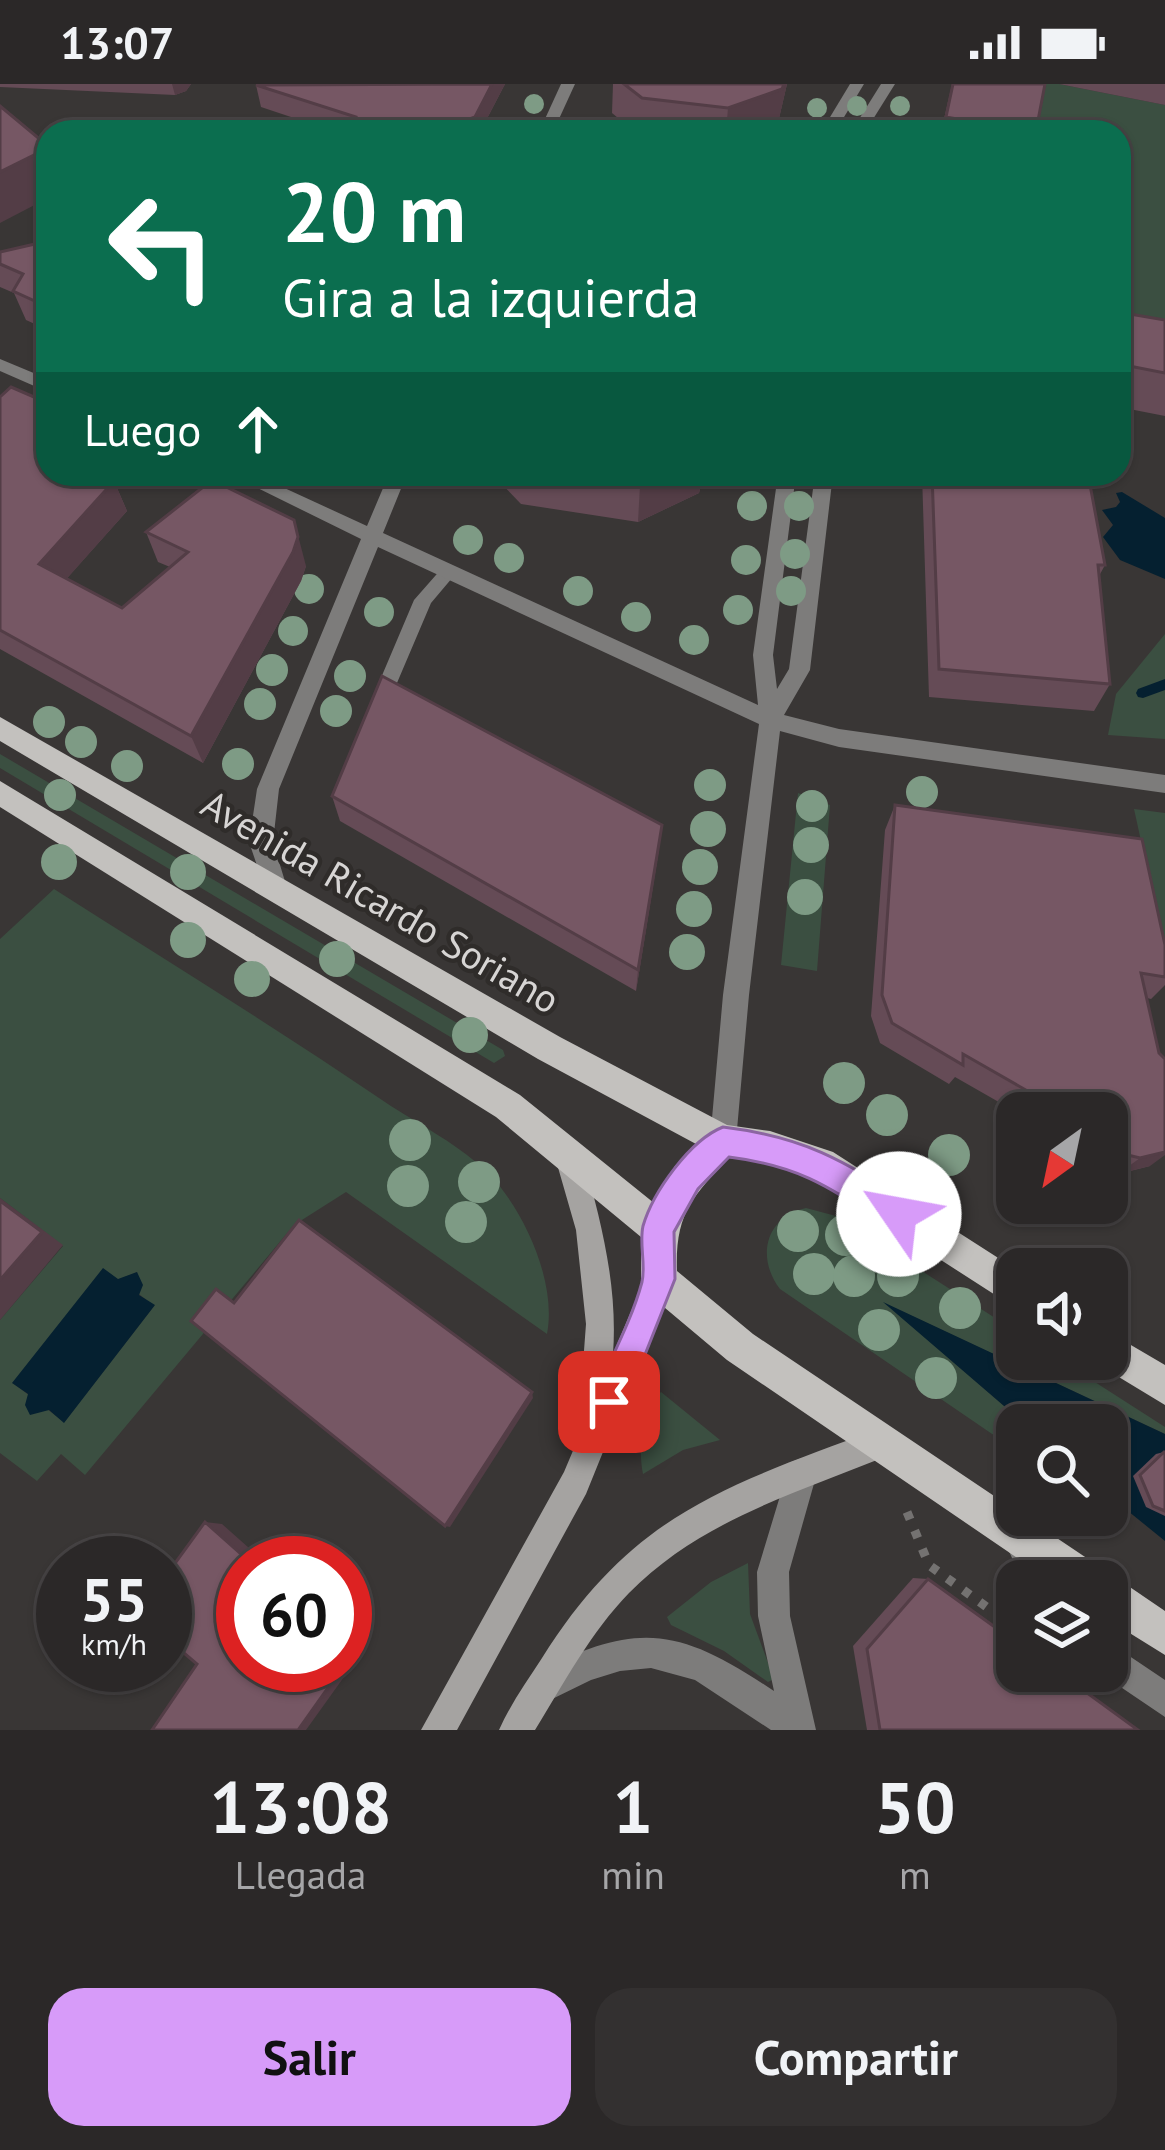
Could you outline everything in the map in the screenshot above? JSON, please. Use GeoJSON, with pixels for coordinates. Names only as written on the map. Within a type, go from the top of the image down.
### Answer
{"type":"FeatureCollection","features":[{"type":"Feature","properties":{"kind":"main road","name":"Avenida Ricardo Soriano"},"geometry":{"type":"LineString","coordinates":[[0,728],[549,1048],[723,1142],[770,1147],[821,1164],[996,1277]]}},
{"type":"Feature","properties":{"kind":"main road"},"geometry":{"type":"LineString","coordinates":[[0,793],[508,1106],[658,1229]]}},
{"type":"Feature","properties":{"kind":"main road"},"geometry":{"type":"LineString","coordinates":[[438,1730],[536,1558],[592,1444],[659,1279],[658,1229],[687,1178],[723,1142]]}},
{"type":"Feature","properties":{"kind":"main road"},"geometry":{"type":"LineString","coordinates":[[569,1156],[590,1230],[601,1324],[592,1444]]}},
{"type":"Feature","properties":{"kind":"main road"},"geometry":{"type":"LineString","coordinates":[[659,1279],[740,1347],[996,1520]]}},
{"type":"Feature","properties":{"kind":"main road"},"geometry":{"type":"LineString","coordinates":[[1128,1362],[1165,1386]]}},
{"type":"Feature","properties":{"kind":"main road"},"geometry":{"type":"LineString","coordinates":[[516,1730],[616,1584],[672,1535],[802,1473],[878,1444]]}},
{"type":"Feature","properties":{"kind":"main road"},"geometry":{"type":"LineString","coordinates":[[1020,1536],[1055,1560]]}},
{"type":"Feature","properties":{"kind":"main road"},"geometry":{"type":"LineString","coordinates":[[1128,1609],[1165,1635]]}},
{"type":"Feature","properties":{"kind":"street"},"geometry":{"type":"LineString","coordinates":[[552,120],[568,84]]}},
{"type":"Feature","properties":{"kind":"street"},"geometry":{"type":"LineString","coordinates":[[835,120],[857,84]]}},
{"type":"Feature","properties":{"kind":"street"},"geometry":{"type":"LineString","coordinates":[[866,120],[888,84]]}},
{"type":"Feature","properties":{"kind":"street"},"geometry":{"type":"LineString","coordinates":[[0,364],[36,380]]}},
{"type":"Feature","properties":{"kind":"street"},"geometry":{"type":"LineString","coordinates":[[264,486],[770,720],[839,738],[1165,784]]}},
{"type":"Feature","properties":{"kind":"street"},"geometry":{"type":"LineString","coordinates":[[275,888],[262,842],[262,810],[393,486]]}},
{"type":"Feature","properties":{"kind":"street"},"geometry":{"type":"LineString","coordinates":[[723,1142],[770,720],[763,656],[785,486]]}},
{"type":"Feature","properties":{"kind":"street"},"geometry":{"type":"LineString","coordinates":[[770,720],[800,670],[823,486]]}},
{"type":"Feature","properties":{"kind":"street"},"geometry":{"type":"LineString","coordinates":[[799,1729],[774,1616],[773,1572],[802,1473]]}},
{"type":"Feature","properties":{"kind":"street"},"geometry":{"type":"LineString","coordinates":[[544,1687],[584,1663],[628,1649],[656,1651],[726,1679],[799,1729]]}},
{"type":"Feature","properties":{"kind":"street"},"geometry":{"type":"LineString","coordinates":[[1128,1673],[1165,1700]]}},
{"type":"Feature","properties":{"kind":"lane"},"geometry":{"type":"LineString","coordinates":[[384,692],[423,600],[449,571]]}},
{"type":"Feature","properties":{"kind":"path"},"geometry":{"type":"LineString","coordinates":[[878,1444],[929,1565],[996,1614]]}},
{"type":"Feature","properties":{"kind":"green space"},"geometry":{"type":"Polygon","coordinates":[[[953,84],[1059,84],[1165,105],[1165,363],[1131,357],[1131,120],[1012,120],[953,84]]]}},
{"type":"Feature","properties":{"kind":"green space"},"geometry":{"type":"Polygon","coordinates":[[[1165,634],[1165,739],[1108,735],[1116,694],[1165,634]]]}},
{"type":"Feature","properties":{"kind":"green space"},"geometry":{"type":"Polygon","coordinates":[[[0,754],[503,1050],[505,1056],[494,1063],[0,768],[0,754]]]}},
{"type":"Feature","properties":{"kind":"green space"},"geometry":{"type":"Polygon","coordinates":[[[798,793],[830,805],[817,971],[781,965],[798,793]]]}},
{"type":"Feature","properties":{"kind":"green space"},"geometry":{"type":"Polygon","coordinates":[[[1134,809],[1165,813],[1165,950],[1134,809]]]}},
{"type":"Feature","properties":{"kind":"green space"},"geometry":{"type":"Polygon","coordinates":[[[54,889],[466,1154],[503,1190],[526,1228],[543,1271],[547,1334],[346,1192],[294,1225],[85,1475],[61,1454],[37,1481],[0,1453],[0,1320],[63,1246],[0,1198],[0,939],[54,889]],[[103,1269],[13,1383],[64,1422],[154,1306],[139,1294],[137,1272],[118,1280],[103,1269]]]}},
{"type":"Feature","properties":{"kind":"green space"},"geometry":{"type":"Polygon","coordinates":[[[806,1208],[836,1216],[996,1319],[996,1355],[888,1305],[1002,1404],[996,1404],[996,1437],[780,1289],[767,1252],[773,1229],[806,1208]]]}},
{"type":"Feature","properties":{"kind":"green space"},"geometry":{"type":"Polygon","coordinates":[[[1049,1380],[1092,1380],[1165,1427],[1165,1434],[1128,1417],[1128,1404],[1101,1404],[1049,1380]]]}},
{"type":"Feature","properties":{"kind":"green space"},"geometry":{"type":"Polygon","coordinates":[[[661,1392],[720,1440],[683,1450],[643,1474],[643,1430],[661,1392]]]}},
{"type":"Feature","properties":{"kind":"green space"},"geometry":{"type":"Polygon","coordinates":[[[748,1563],[750,1614],[774,1679],[768,1682],[724,1651],[671,1625],[667,1617],[711,1582],[748,1563]]]}},
{"type":"Feature","properties":{"kind":"water"},"geometry":{"type":"Polygon","coordinates":[[[1122,492],[1165,518],[1165,579],[1120,560],[1103,537],[1113,525],[1102,510],[1116,507],[1120,502],[1116,493],[1122,492]]]}},
{"type":"Feature","properties":{"kind":"water"},"geometry":{"type":"Polygon","coordinates":[[[103,1268],[118,1279],[137,1272],[143,1285],[139,1295],[155,1305],[64,1423],[49,1410],[30,1415],[25,1405],[28,1394],[12,1383],[103,1268]]]}},
{"type":"Feature","properties":{"kind":"water"},"geometry":{"type":"Polygon","coordinates":[[[883,1302],[996,1355],[996,1380],[1050,1380],[1101,1404],[1002,1404],[883,1302]]]}},
{"type":"Feature","properties":{"kind":"water"},"geometry":{"type":"Polygon","coordinates":[[[1128,1417],[1165,1434],[1165,1541],[1128,1511],[1128,1417]]]}},
{"type":"Feature","properties":{"kind":"building"},"geometry":{"type":"Polygon","coordinates":[[[492,84],[475,117],[467,120],[355,120],[256,85],[492,84]]]}},
{"type":"Feature","properties":{"kind":"building"},"geometry":{"type":"Polygon","coordinates":[[[624,84],[784,84],[782,89],[728,108],[642,98],[624,84]]]}},
{"type":"Feature","properties":{"kind":"building"},"geometry":{"type":"Polygon","coordinates":[[[953,84],[1045,84],[1038,120],[946,117],[953,84]]]}},
{"type":"Feature","properties":{"kind":"building"},"geometry":{"type":"Polygon","coordinates":[[[0,106],[36,136],[36,154],[0,172],[0,106]]]}},
{"type":"Feature","properties":{"kind":"building"},"geometry":{"type":"Polygon","coordinates":[[[36,244],[36,302],[13,291],[23,274],[0,264],[0,252],[36,244]]]}},
{"type":"Feature","properties":{"kind":"building"},"geometry":{"type":"Polygon","coordinates":[[[1131,314],[1165,320],[1165,373],[1131,366],[1131,314]]]}},
{"type":"Feature","properties":{"kind":"building"},"geometry":{"type":"Polygon","coordinates":[[[11,387],[36,398],[36,486],[109,486],[39,564],[122,608],[188,552],[146,532],[204,486],[224,486],[294,520],[298,537],[293,552],[191,736],[0,630],[0,397],[11,387]]]}},
{"type":"Feature","properties":{"kind":"building"},"geometry":{"type":"Polygon","coordinates":[[[932,486],[1090,486],[1105,565],[1098,565],[1110,684],[939,669],[932,486]]]}},
{"type":"Feature","properties":{"kind":"building"},"geometry":{"type":"Polygon","coordinates":[[[382,676],[662,825],[638,970],[332,796],[382,676]]]}},
{"type":"Feature","properties":{"kind":"building"},"geometry":{"type":"Polygon","coordinates":[[[895,805],[1142,839],[1165,945],[1165,977],[1141,973],[1159,1053],[1165,1059],[1165,1152],[1140,1158],[1128,1155],[1128,1092],[1029,1092],[963,1054],[963,1065],[892,1023],[882,995],[895,805]]]}},
{"type":"Feature","properties":{"kind":"building"},"geometry":{"type":"Polygon","coordinates":[[[0,1201],[42,1232],[0,1280],[0,1201]]]}},
{"type":"Feature","properties":{"kind":"building"},"geometry":{"type":"Polygon","coordinates":[[[299,1220],[532,1392],[445,1526],[191,1321],[216,1289],[234,1303],[299,1220]]]}},
{"type":"Feature","properties":{"kind":"building"},"geometry":{"type":"Polygon","coordinates":[[[1164,1452],[1165,1511],[1153,1506],[1140,1475],[1164,1452]]]}},
{"type":"Feature","properties":{"kind":"building"},"geometry":{"type":"Polygon","coordinates":[[[205,1522],[221,1536],[216,1536],[216,1692],[325,1692],[298,1730],[152,1730],[178,1692],[192,1692],[192,1671],[197,1664],[192,1660],[192,1540],[205,1522]]]}},
{"type":"Feature","properties":{"kind":"building"},"geometry":{"type":"Polygon","coordinates":[[[928,1579],[996,1628],[996,1692],[1086,1692],[1138,1730],[880,1730],[867,1649],[928,1579]]]}},
{"type":"Feature","properties":{"kind":"waterway"},"geometry":{"type":"LineString","coordinates":[[1143,693],[1165,684]]}},
{"type":"Feature","properties":{"kind":"route"},"geometry":{"type":"LineString","coordinates":[[609,1402],[659,1279],[658,1229],[687,1178],[723,1142],[770,1147],[821,1164],[899,1214]]}}]}
